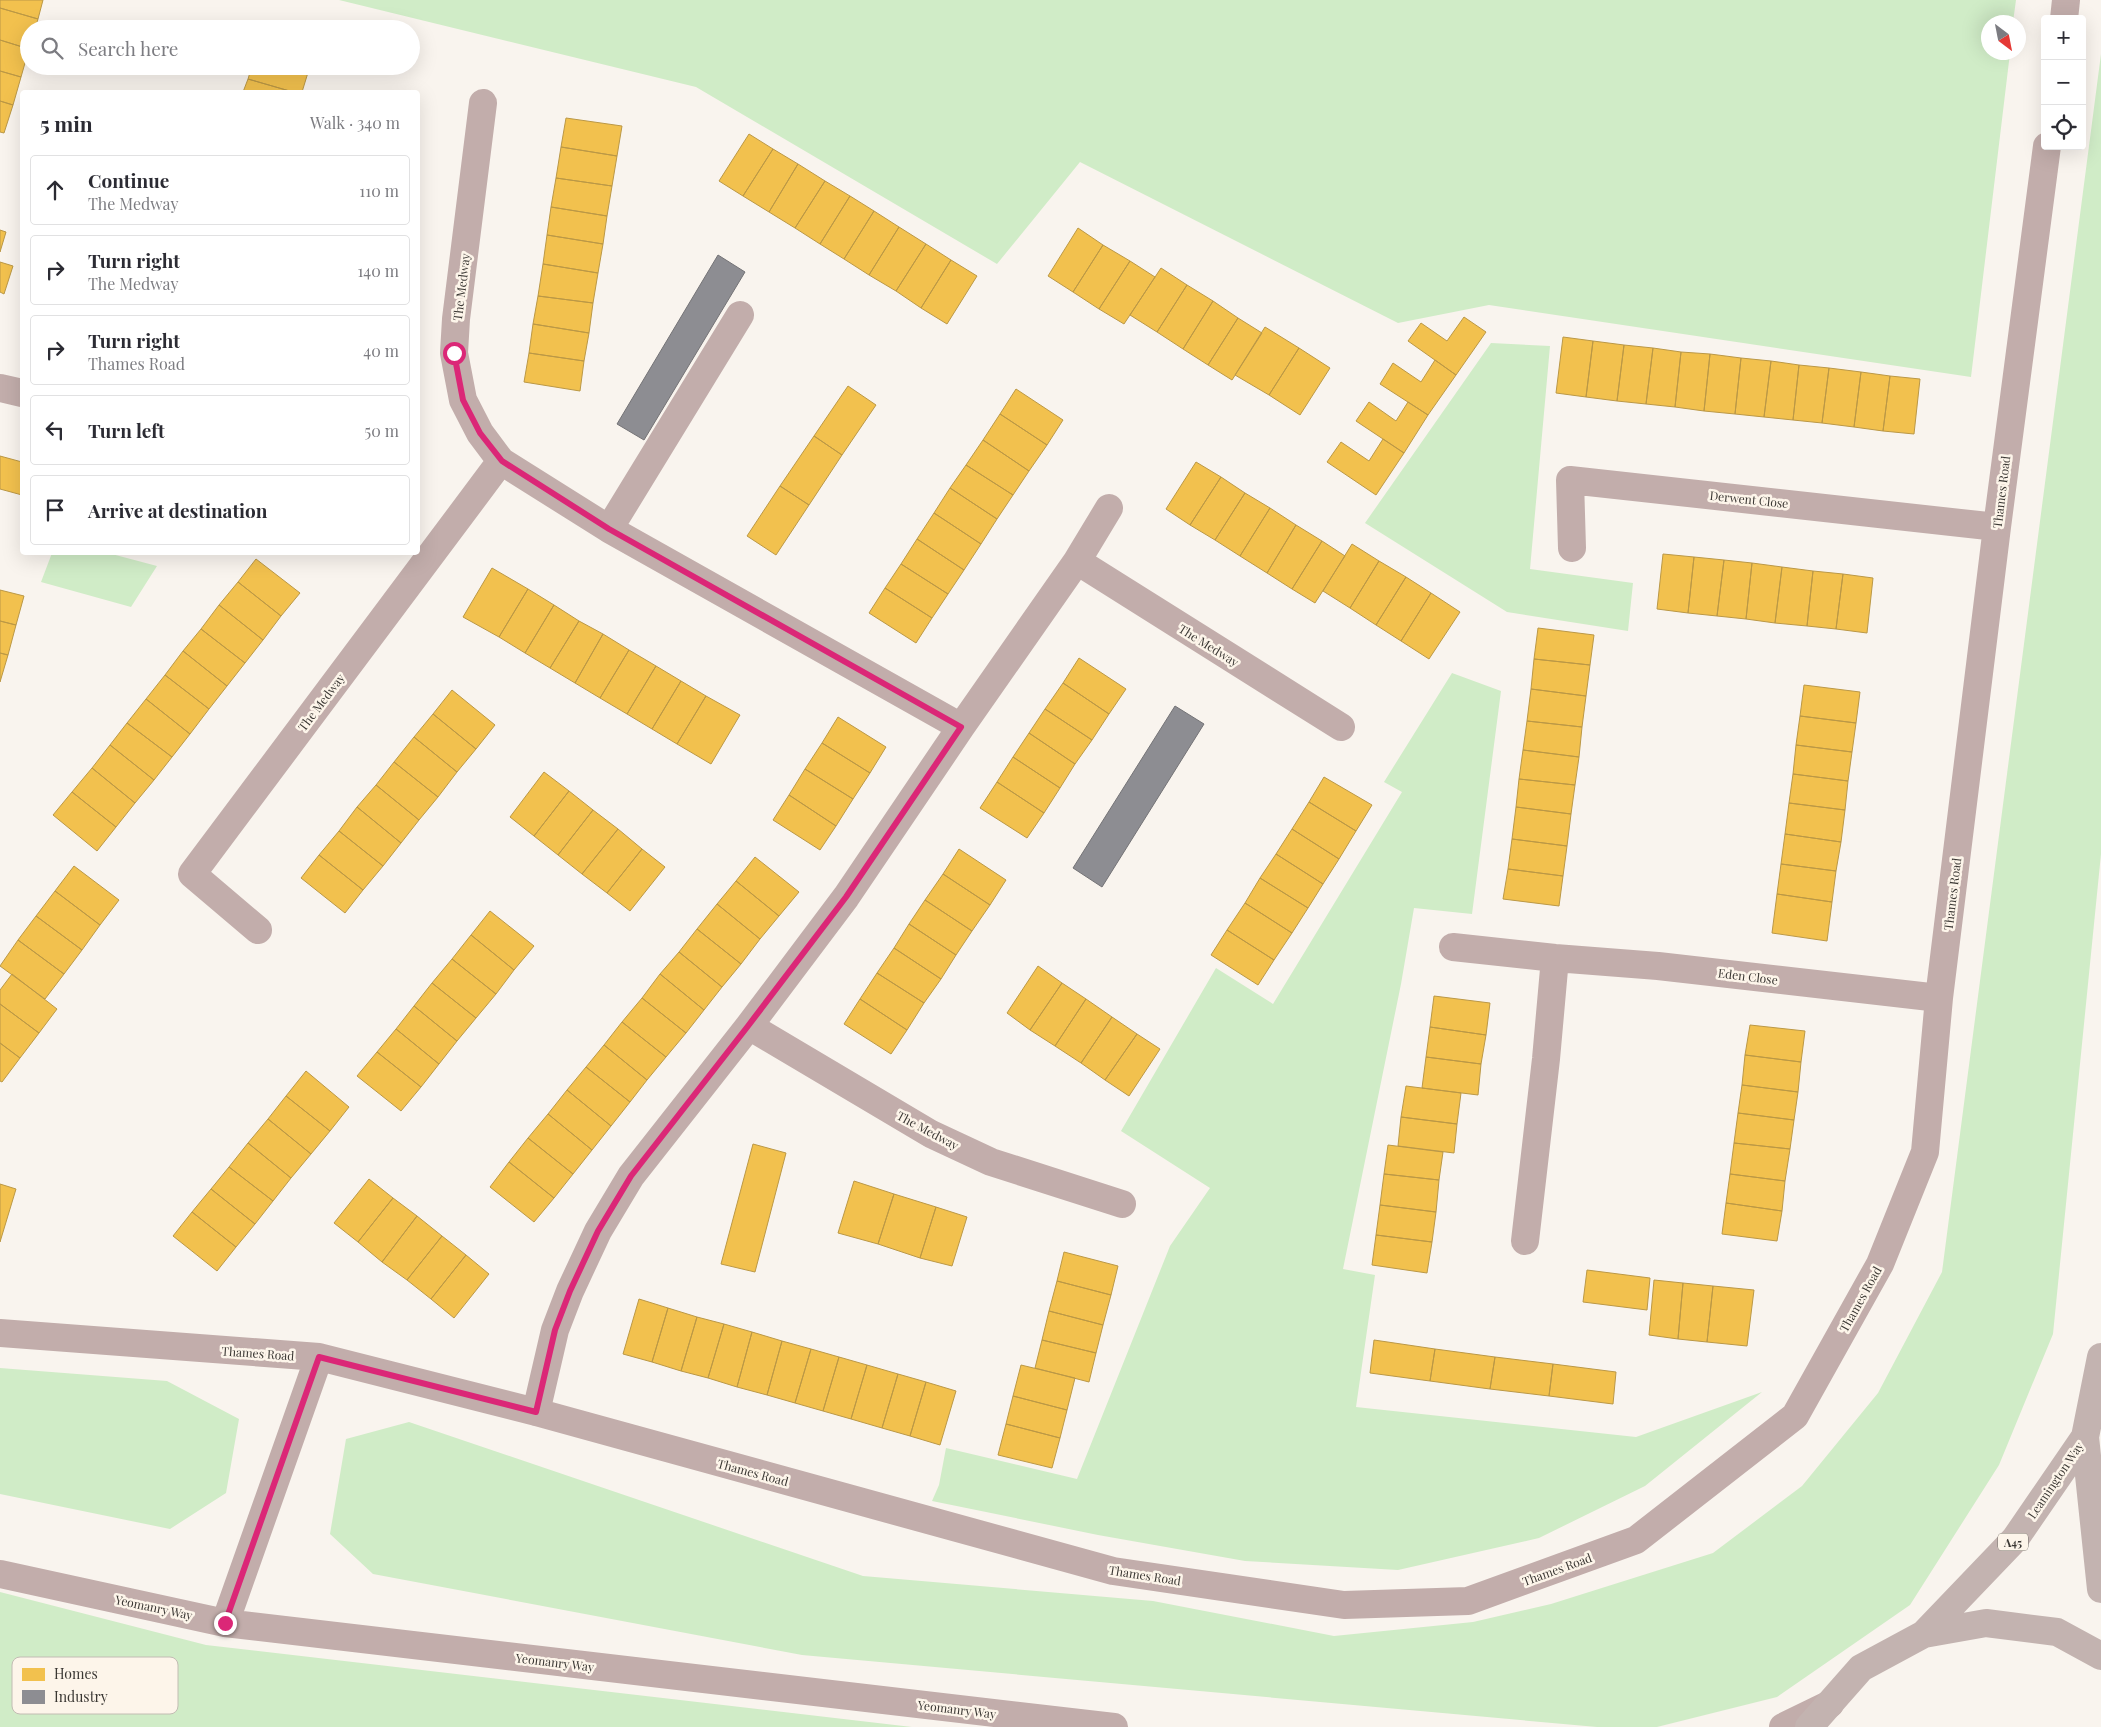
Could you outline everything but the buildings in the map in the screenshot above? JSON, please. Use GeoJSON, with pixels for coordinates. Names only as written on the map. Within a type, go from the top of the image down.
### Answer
{"type":"FeatureCollection","features":[{"type":"Feature","properties":{"kind":"highway","name":"Leamington Way"},"geometry":{"type":"LineString","coordinates":[[2101,1357],[2085,1437],[2101,1589]]}},
{"type":"Feature","properties":{"kind":"highway","name":"Leamington Way"},"geometry":{"type":"LineString","coordinates":[[1924,1634],[2015,1539],[2085,1437]]}},
{"type":"Feature","properties":{"kind":"highway"},"geometry":{"type":"LineString","coordinates":[[1809,1727],[1861,1668],[1924,1634],[1986,1623],[2057,1632],[2101,1656]]}},
{"type":"Feature","properties":{"kind":"street"},"geometry":{"type":"LineString","coordinates":[[2064,15],[2066,0]]}},
{"type":"Feature","properties":{"kind":"street","name":"The Medway"},"geometry":{"type":"LineString","coordinates":[[483,103],[456,319],[454,353],[463,400],[480,433],[502,461],[609,529],[961,727]]}},
{"type":"Feature","properties":{"kind":"street","name":"Thames Road"},"geometry":{"type":"LineString","coordinates":[[0,1333],[319,1357],[536,1412],[1112,1571],[1344,1605],[1468,1601],[1636,1540],[1795,1416],[1880,1264],[1926,1152],[1939,998],[1997,527],[2046,150]]}},
{"type":"Feature","properties":{"kind":"street"},"geometry":{"type":"LineString","coordinates":[[609,529],[740,315]]}},
{"type":"Feature","properties":{"kind":"street"},"geometry":{"type":"LineString","coordinates":[[0,388],[20,393]]}},
{"type":"Feature","properties":{"kind":"street","name":"The Medway"},"geometry":{"type":"LineString","coordinates":[[258,930],[192,874],[502,461]]}},
{"type":"Feature","properties":{"kind":"street","name":"Derwent Close"},"geometry":{"type":"LineString","coordinates":[[1572,548],[1570,480],[1997,527]]}},
{"type":"Feature","properties":{"kind":"street"},"geometry":{"type":"LineString","coordinates":[[536,1412],[555,1330],[598,1231],[631,1176],[846,897],[961,727],[1077,561],[1109,508]]}},
{"type":"Feature","properties":{"kind":"street","name":"The Medway"},"geometry":{"type":"LineString","coordinates":[[1077,561],[1341,727]]}},
{"type":"Feature","properties":{"kind":"street","name":"Eden Close"},"geometry":{"type":"LineString","coordinates":[[1453,947],[1555,958],[1658,966],[1939,998]]}},
{"type":"Feature","properties":{"kind":"street"},"geometry":{"type":"LineString","coordinates":[[1525,1240],[1546,1059],[1555,958]]}},
{"type":"Feature","properties":{"kind":"street","name":"The Medway"},"geometry":{"type":"LineString","coordinates":[[748,1026],[931,1134],[992,1162],[1122,1204]]}},
{"type":"Feature","properties":{"kind":"street"},"geometry":{"type":"LineString","coordinates":[[225,1623],[319,1357]]}},
{"type":"Feature","properties":{"kind":"street","name":"Yeomanry Way"},"geometry":{"type":"LineString","coordinates":[[0,1574],[225,1623],[1114,1727]]}},
{"type":"Feature","properties":{"kind":"street"},"geometry":{"type":"LineString","coordinates":[[1783,1727],[1830,1704]]}},
{"type":"Feature","properties":{"kind":"green space"},"geometry":{"type":"Polygon","coordinates":[[[339,0],[2016,0],[2014,15],[1981,15],[1981,60],[2009,60],[1971,377],[1489,305],[1398,323],[1080,162],[997,264],[696,87],[339,0]]]}},
{"type":"Feature","properties":{"kind":"green space"},"geometry":{"type":"Polygon","coordinates":[[[2101,54],[2101,854],[2053,1334],[1999,1465],[1910,1605],[1777,1697],[1657,1727],[1597,1727],[802,1655],[373,1574],[330,1534],[346,1439],[409,1422],[863,1576],[1153,1601],[1334,1636],[1473,1622],[1551,1604],[1713,1553],[1802,1486],[1878,1393],[1942,1272],[2101,54]]]}},
{"type":"Feature","properties":{"kind":"green space"},"geometry":{"type":"Polygon","coordinates":[[[1491,343],[1550,346],[1530,569],[1633,583],[1628,631],[1507,612],[1365,523],[1491,343]]]}},
{"type":"Feature","properties":{"kind":"green space"},"geometry":{"type":"Polygon","coordinates":[[[51,555],[116,555],[157,566],[131,607],[41,582],[51,555]]]}},
{"type":"Feature","properties":{"kind":"green space"},"geometry":{"type":"Polygon","coordinates":[[[1452,673],[1501,691],[1472,914],[1414,908],[1401,984],[1343,1269],[1375,1275],[1356,1407],[1636,1437],[1762,1392],[1645,1486],[1539,1538],[1398,1570],[1245,1561],[1098,1535],[932,1501],[939,1485],[946,1448],[1077,1479],[1170,1246],[1210,1188],[1121,1131],[1216,968],[1273,1004],[1402,792],[1384,782],[1452,673]]]}},
{"type":"Feature","properties":{"kind":"green space"},"geometry":{"type":"Polygon","coordinates":[[[0,1368],[167,1381],[239,1419],[226,1493],[170,1529],[0,1494],[0,1368]]]}},
{"type":"Feature","properties":{"kind":"green space"},"geometry":{"type":"Polygon","coordinates":[[[0,1592],[206,1645],[912,1727],[0,1727],[0,1592]]]}},
{"type":"Feature","properties":{"kind":"route"},"geometry":{"type":"LineString","coordinates":[[225,1623],[319,1357],[536,1412],[555,1330],[570,1291],[598,1231],[631,1176],[846,897],[961,727],[609,529],[502,461],[480,433],[463,400],[454,353]]}}]}
